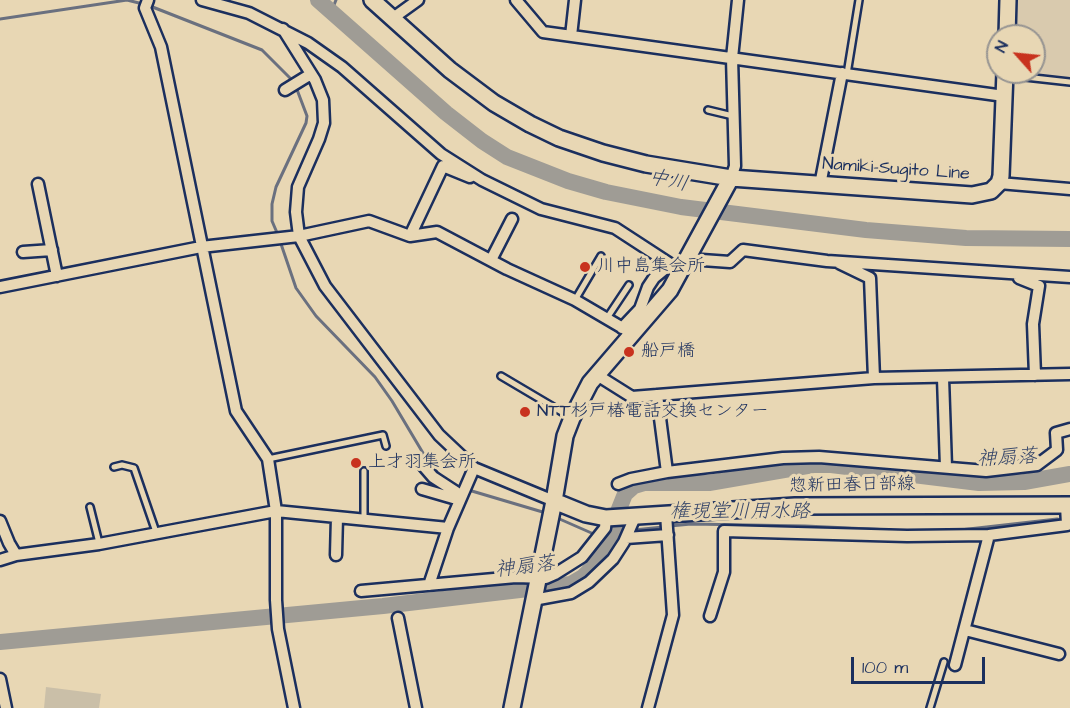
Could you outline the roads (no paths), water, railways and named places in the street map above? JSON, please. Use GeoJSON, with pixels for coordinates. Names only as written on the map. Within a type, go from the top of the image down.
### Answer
{"type":"FeatureCollection","features":[{"type":"Feature","properties":{"kind":"main road"},"geometry":{"type":"LineString","coordinates":[[372,0],[400,10],[450,70],[494,103],[559,138],[635,162],[731,178],[661,302],[628,331],[584,393],[572,418],[565,436],[512,708]]}},
{"type":"Feature","properties":{"kind":"main road"},"geometry":{"type":"LineString","coordinates":[[1007,24],[1008,0]]}},
{"type":"Feature","properties":{"kind":"main road"},"geometry":{"type":"LineString","coordinates":[[999,183],[1005,84]]}},
{"type":"Feature","properties":{"kind":"main road","name":"Namiki-Sugito Line"},"geometry":{"type":"LineString","coordinates":[[731,178],[972,195],[991,191],[999,183]]}},
{"type":"Feature","properties":{"kind":"main road"},"geometry":{"type":"LineString","coordinates":[[554,501],[586,514],[606,518]]}},
{"type":"Feature","properties":{"kind":"main road","name":"惣新田春日部線"},"geometry":{"type":"LineString","coordinates":[[606,518],[795,506],[1068,505]]}},
{"type":"Feature","properties":{"kind":"street"},"geometry":{"type":"LineString","coordinates":[[148,0],[145,8],[161,47],[236,411],[268,459],[276,511],[278,629],[294,708]]}},
{"type":"Feature","properties":{"kind":"street"},"geometry":{"type":"LineString","coordinates":[[202,0],[249,13],[308,43],[342,67],[441,154],[482,180],[541,209],[615,228],[683,263],[730,262],[743,250],[833,261],[1070,278]]}},
{"type":"Feature","properties":{"kind":"street"},"geometry":{"type":"LineString","coordinates":[[400,10],[418,0]]}},
{"type":"Feature","properties":{"kind":"street"},"geometry":{"type":"LineString","coordinates":[[516,0],[543,32],[1004,96]]}},
{"type":"Feature","properties":{"kind":"street"},"geometry":{"type":"LineString","coordinates":[[571,36],[575,0]]}},
{"type":"Feature","properties":{"kind":"street"},"geometry":{"type":"LineString","coordinates":[[731,178],[735,166],[732,58],[738,0]]}},
{"type":"Feature","properties":{"kind":"street"},"geometry":{"type":"LineString","coordinates":[[283,29],[311,74],[323,100],[324,123],[298,187],[296,212],[298,236],[325,286],[439,435],[474,468],[554,501]]}},
{"type":"Feature","properties":{"kind":"street"},"geometry":{"type":"LineString","coordinates":[[285,90],[311,74]]}},
{"type":"Feature","properties":{"kind":"street"},"geometry":{"type":"LineString","coordinates":[[820,185],[845,74]]}},
{"type":"Feature","properties":{"kind":"street"},"geometry":{"type":"LineString","coordinates":[[410,236],[443,166],[461,175],[482,180]]}},
{"type":"Feature","properties":{"kind":"street"},"geometry":{"type":"LineString","coordinates":[[999,183],[1070,189]]}},
{"type":"Feature","properties":{"kind":"street"},"geometry":{"type":"LineString","coordinates":[[39,184],[57,276]]}},
{"type":"Feature","properties":{"kind":"street"},"geometry":{"type":"LineString","coordinates":[[29,203],[43,205]]}},
{"type":"Feature","properties":{"kind":"street"},"geometry":{"type":"LineString","coordinates":[[491,260],[512,219]]}},
{"type":"Feature","properties":{"kind":"street"},"geometry":{"type":"LineString","coordinates":[[0,287],[201,247],[298,236],[369,221],[410,236],[438,232],[575,300],[628,331]]}},
{"type":"Feature","properties":{"kind":"street"},"geometry":{"type":"LineString","coordinates":[[23,252],[52,250]]}},
{"type":"Feature","properties":{"kind":"street"},"geometry":{"type":"LineString","coordinates":[[833,261],[870,278],[874,378]]}},
{"type":"Feature","properties":{"kind":"street"},"geometry":{"type":"LineString","coordinates":[[1009,274],[1039,286],[1033,324],[1035,375]]}},
{"type":"Feature","properties":{"kind":"street"},"geometry":{"type":"LineString","coordinates":[[597,375],[632,397],[874,378],[1070,374]]}},
{"type":"Feature","properties":{"kind":"street"},"geometry":{"type":"LineString","coordinates":[[943,378],[946,467]]}},
{"type":"Feature","properties":{"kind":"street"},"geometry":{"type":"LineString","coordinates":[[657,395],[667,472]]}},
{"type":"Feature","properties":{"kind":"street"},"geometry":{"type":"LineString","coordinates":[[618,484],[667,472],[783,458],[819,457],[986,471],[1037,465],[1057,450],[1056,432],[1070,429]]}},
{"type":"Feature","properties":{"kind":"street"},"geometry":{"type":"LineString","coordinates":[[420,462],[433,477],[461,497]]}},
{"type":"Feature","properties":{"kind":"street"},"geometry":{"type":"LineString","coordinates":[[429,585],[448,528],[474,468]]}},
{"type":"Feature","properties":{"kind":"street"},"geometry":{"type":"LineString","coordinates":[[422,489],[453,498],[461,497]]}},
{"type":"Feature","properties":{"kind":"street"},"geometry":{"type":"LineString","coordinates":[[710,616],[724,572],[724,531],[907,536],[989,535],[1067,525],[1068,505]]}},
{"type":"Feature","properties":{"kind":"street"},"geometry":{"type":"LineString","coordinates":[[0,560],[16,555],[99,543],[276,511],[448,528]]}},
{"type":"Feature","properties":{"kind":"street"},"geometry":{"type":"LineString","coordinates":[[648,708],[673,615],[666,514]]}},
{"type":"Feature","properties":{"kind":"street"},"geometry":{"type":"LineString","coordinates":[[336,555],[337,517]]}},
{"type":"Feature","properties":{"kind":"street"},"geometry":{"type":"LineString","coordinates":[[533,600],[562,596],[580,589],[613,559],[635,517]]}},
{"type":"Feature","properties":{"kind":"street"},"geometry":{"type":"LineString","coordinates":[[361,591],[516,577],[538,578],[555,574],[574,563],[595,542],[605,528],[606,518]]}},
{"type":"Feature","properties":{"kind":"street"},"geometry":{"type":"LineString","coordinates":[[0,521],[16,555]]}},
{"type":"Feature","properties":{"kind":"street"},"geometry":{"type":"LineString","coordinates":[[626,538],[668,535]]}},
{"type":"Feature","properties":{"kind":"street"},"geometry":{"type":"LineString","coordinates":[[955,665],[989,535]]}},
{"type":"Feature","properties":{"kind":"street"},"geometry":{"type":"LineString","coordinates":[[398,618],[416,708]]}},
{"type":"Feature","properties":{"kind":"street"},"geometry":{"type":"LineString","coordinates":[[965,630],[1059,654]]}},
{"type":"Feature","properties":{"kind":"street"},"geometry":{"type":"LineString","coordinates":[[0,680],[6,708]]}},
{"type":"Feature","properties":{"kind":"lane"},"geometry":{"type":"LineString","coordinates":[[845,74],[859,0]]}},
{"type":"Feature","properties":{"kind":"lane"},"geometry":{"type":"LineString","coordinates":[[1046,79],[1070,82]]}},
{"type":"Feature","properties":{"kind":"lane"},"geometry":{"type":"LineString","coordinates":[[708,110],[734,116]]}},
{"type":"Feature","properties":{"kind":"lane"},"geometry":{"type":"LineString","coordinates":[[575,300],[601,256]]}},
{"type":"Feature","properties":{"kind":"lane"},"geometry":{"type":"LineString","coordinates":[[607,319],[629,285]]}},
{"type":"Feature","properties":{"kind":"lane"},"geometry":{"type":"LineString","coordinates":[[501,376],[572,418]]}},
{"type":"Feature","properties":{"kind":"lane"},"geometry":{"type":"LineString","coordinates":[[268,459],[383,435],[386,446]]}},
{"type":"Feature","properties":{"kind":"lane"},"geometry":{"type":"LineString","coordinates":[[114,467],[122,465],[134,468],[156,532]]}},
{"type":"Feature","properties":{"kind":"lane"},"geometry":{"type":"LineString","coordinates":[[364,471],[364,519]]}},
{"type":"Feature","properties":{"kind":"lane"},"geometry":{"type":"LineString","coordinates":[[90,507],[99,543]]}},
{"type":"Feature","properties":{"kind":"lane"},"geometry":{"type":"LineString","coordinates":[[930,708],[944,662]]}},
{"type":"Feature","properties":{"kind":"waterway","name":"権現堂川用水路"},"geometry":{"type":"LineString","coordinates":[[0,19],[127,0],[143,4]]}},
{"type":"Feature","properties":{"kind":"waterway","name":"中川"},"geometry":{"type":"LineString","coordinates":[[318,0],[446,113],[482,141],[507,157],[568,181],[606,192],[681,207],[866,230],[966,238],[1070,239]]}},
{"type":"Feature","properties":{"kind":"waterway"},"geometry":{"type":"LineString","coordinates":[[332,10],[336,0]]}},
{"type":"Feature","properties":{"kind":"waterway","name":"権現堂川用水路"},"geometry":{"type":"LineString","coordinates":[[150,6],[262,50],[293,81]]}},
{"type":"Feature","properties":{"kind":"waterway","name":"権現堂川用水路"},"geometry":{"type":"LineString","coordinates":[[278,235],[272,221],[272,204],[276,187],[306,123],[307,116],[296,87]]}},
{"type":"Feature","properties":{"kind":"waterway","name":"権現堂川用水路"},"geometry":{"type":"LineString","coordinates":[[280,241],[296,288],[316,316],[375,377],[426,458],[440,476]]}},
{"type":"Feature","properties":{"kind":"waterway","name":"神扇落"},"geometry":{"type":"LineString","coordinates":[[0,642],[383,606],[571,584],[588,572],[614,532],[617,514],[625,494],[634,486],[644,483],[709,483],[813,465],[831,465],[979,483],[1024,482],[1070,474]]}},
{"type":"Feature","properties":{"kind":"waterway","name":"権現堂川用水路"},"geometry":{"type":"LineString","coordinates":[[455,486],[546,513]]}},
{"type":"Feature","properties":{"kind":"waterway","name":"権現堂川用水路"},"geometry":{"type":"LineString","coordinates":[[555,517],[596,535]]}},
{"type":"Feature","properties":{"kind":"waterway","name":"権現堂川用水路"},"geometry":{"type":"LineString","coordinates":[[960,530],[1057,519],[1064,521]]}},
{"type":"Feature","properties":{"kind":"waterway","name":"権現堂川用水路"},"geometry":{"type":"LineString","coordinates":[[670,526],[691,524],[805,526],[891,530]]}},
{"type":"Feature","properties":{"kind":"waterway","name":"権現堂川用水路"},"geometry":{"type":"LineString","coordinates":[[634,530],[663,527]]}},
{"type":"Feature","properties":{"kind":"waterway","name":"権現堂川用水路"},"geometry":{"type":"LineString","coordinates":[[605,535],[627,530]]}},
{"type":"Feature","properties":{"kind":"place","name":"川中島集会所"},"geometry":{"type":"Point","coordinates":[585,267]}},
{"type":"Feature","properties":{"kind":"place","name":"船戸橋"},"geometry":{"type":"Point","coordinates":[629,352]}},
{"type":"Feature","properties":{"kind":"place","name":"NTT杉戸椿電話交換センター"},"geometry":{"type":"Point","coordinates":[525,412]}},
{"type":"Feature","properties":{"kind":"place","name":"上才羽集会所"},"geometry":{"type":"Point","coordinates":[356,463]}}]}
